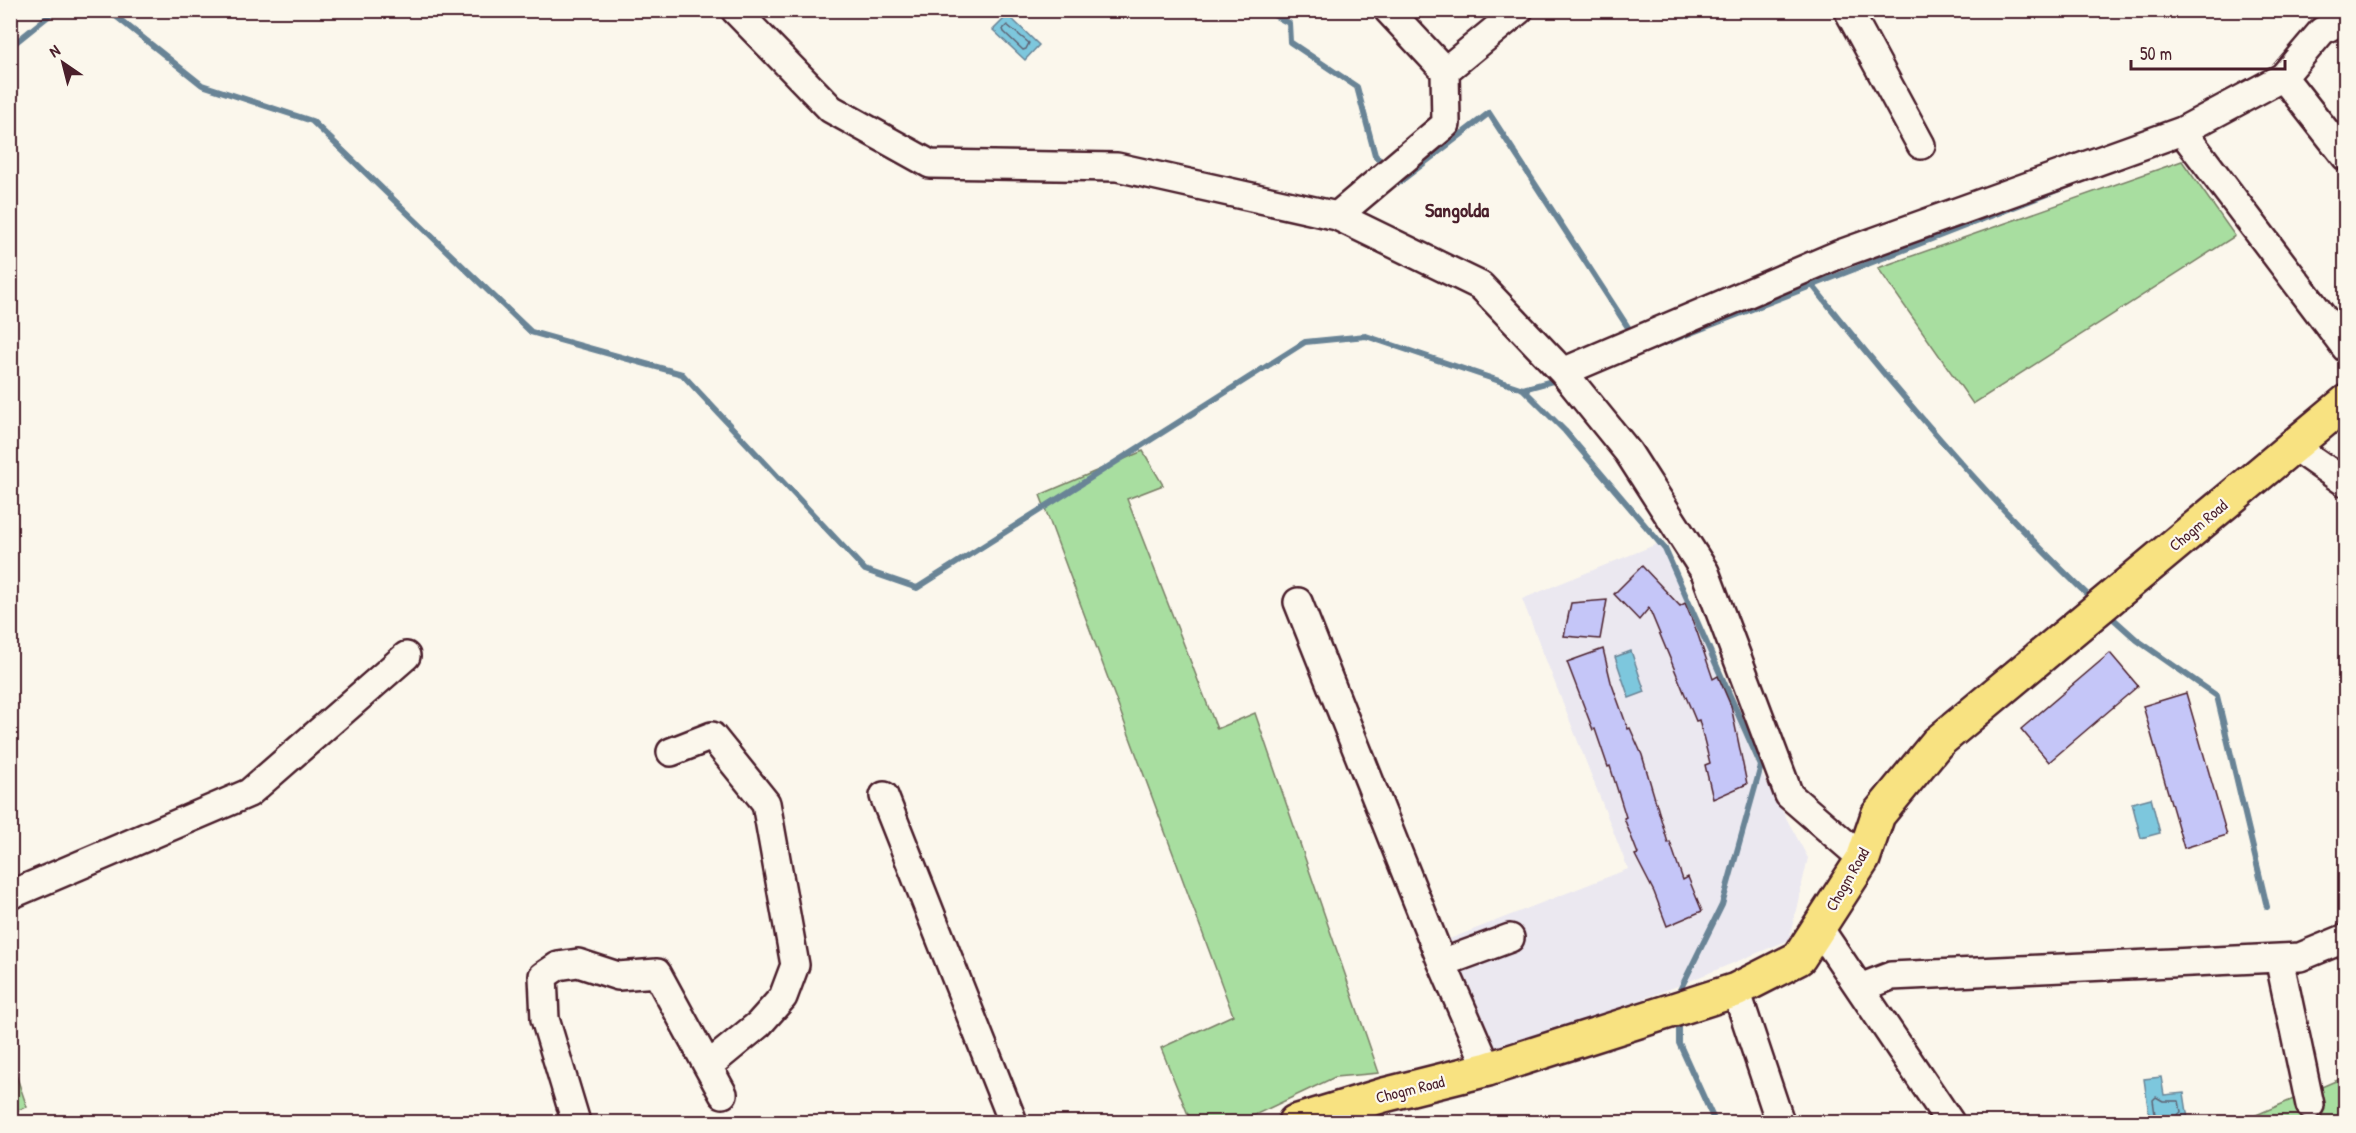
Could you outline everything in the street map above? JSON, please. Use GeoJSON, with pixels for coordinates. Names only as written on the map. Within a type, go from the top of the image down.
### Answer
{"type":"FeatureCollection","features":[{"type":"Feature","properties":{"kind":"main road","name":"Chogm Road"},"geometry":{"type":"LineString","coordinates":[[1295,1122],[1384,1095],[1488,1069],[1736,990],[1799,958],[1863,859],[1878,815],[1937,743],[2346,402]]}},
{"type":"Feature","properties":{"kind":"street"},"geometry":{"type":"LineString","coordinates":[[735,10],[831,110],[930,164],[1116,166],[1337,216],[1481,286],[1563,372],[1628,452],[1705,572],[1789,795],[1863,859]]}},
{"type":"Feature","properties":{"kind":"street"},"geometry":{"type":"LineString","coordinates":[[1337,216],[1446,124],[1445,71],[1388,10]]}},
{"type":"Feature","properties":{"kind":"street"},"geometry":{"type":"LineString","coordinates":[[1445,71],[1520,10]]}},
{"type":"Feature","properties":{"kind":"street"},"geometry":{"type":"LineString","coordinates":[[1848,10],[1921,145]]}},
{"type":"Feature","properties":{"kind":"street"},"geometry":{"type":"LineString","coordinates":[[1563,372],[1840,254],[2182,131],[2283,77],[2322,31],[2346,18]]}},
{"type":"Feature","properties":{"kind":"street"},"geometry":{"type":"LineString","coordinates":[[2283,77],[2346,157]]}},
{"type":"Feature","properties":{"kind":"street"},"geometry":{"type":"LineString","coordinates":[[2182,131],[2346,348]]}},
{"type":"Feature","properties":{"kind":"street"},"geometry":{"type":"LineString","coordinates":[[2293,446],[2346,483]]}},
{"type":"Feature","properties":{"kind":"street"},"geometry":{"type":"LineString","coordinates":[[1298,602],[1442,963],[1488,1069]]}},
{"type":"Feature","properties":{"kind":"street"},"geometry":{"type":"LineString","coordinates":[[10,896],[249,793],[406,656]]}},
{"type":"Feature","properties":{"kind":"street"},"geometry":{"type":"LineString","coordinates":[[670,752],[712,736],[766,803],[795,965],[783,997],[759,1024],[708,1066]]}},
{"type":"Feature","properties":{"kind":"street"},"geometry":{"type":"LineString","coordinates":[[884,796],[1013,1122]]}},
{"type":"Feature","properties":{"kind":"street"},"geometry":{"type":"LineString","coordinates":[[1819,928],[1950,1122]]}},
{"type":"Feature","properties":{"kind":"street"},"geometry":{"type":"LineString","coordinates":[[1442,963],[1510,938]]}},
{"type":"Feature","properties":{"kind":"street"},"geometry":{"type":"LineString","coordinates":[[1860,988],[1891,976],[2300,957],[2346,938]]}},
{"type":"Feature","properties":{"kind":"street"},"geometry":{"type":"LineString","coordinates":[[2279,958],[2310,1105]]}},
{"type":"Feature","properties":{"kind":"street"},"geometry":{"type":"LineString","coordinates":[[576,1122],[545,1019],[543,976],[558,966],[579,963],[618,976],[657,973],[723,1094]]}},
{"type":"Feature","properties":{"kind":"street"},"geometry":{"type":"LineString","coordinates":[[1736,990],[1780,1122]]}},
{"type":"Feature","properties":{"kind":"shaded area"},"geometry":{"type":"Polygon","coordinates":[[[1662,542],[1755,761],[1808,858],[1789,940],[1675,987],[1491,1055],[1447,940],[1628,869],[1522,599],[1662,542]]]}},
{"type":"Feature","properties":{"kind":"green space"},"geometry":{"type":"Polygon","coordinates":[[[2182,161],[2235,236],[1973,404],[1878,268],[2182,161]]]}},
{"type":"Feature","properties":{"kind":"green space"},"geometry":{"type":"Polygon","coordinates":[[[1143,451],[1163,485],[1127,499],[1217,729],[1255,713],[1379,1073],[1335,1077],[1240,1122],[1191,1122],[1161,1048],[1233,1015],[1040,495],[1143,451]]]}},
{"type":"Feature","properties":{"kind":"green space"},"geometry":{"type":"Polygon","coordinates":[[[11,1060],[27,1107],[10,1112],[11,1060]]]}},
{"type":"Feature","properties":{"kind":"green space"},"geometry":{"type":"Polygon","coordinates":[[[2345,1077],[2345,1122],[2240,1122],[2345,1077]]]}},
{"type":"Feature","properties":{"kind":"water"},"geometry":{"type":"Polygon","coordinates":[[[1008,15],[1039,45],[1025,60],[993,30],[1008,15]]]}},
{"type":"Feature","properties":{"kind":"water"},"geometry":{"type":"Polygon","coordinates":[[[1631,651],[1645,692],[1629,698],[1615,657],[1631,651]]]}},
{"type":"Feature","properties":{"kind":"water"},"geometry":{"type":"Polygon","coordinates":[[[2151,798],[2160,833],[2141,838],[2132,803],[2151,798]]]}},
{"type":"Feature","properties":{"kind":"water"},"geometry":{"type":"Polygon","coordinates":[[[2161,1077],[2164,1095],[2184,1093],[2188,1119],[2150,1122],[2144,1079],[2161,1077]]]}},
{"type":"Feature","properties":{"kind":"building"},"geometry":{"type":"Polygon","coordinates":[[[1642,566],[1680,606],[1685,603],[1713,679],[1718,676],[1731,706],[1747,784],[1713,799],[1705,765],[1710,763],[1699,720],[1696,721],[1649,608],[1639,620],[1614,594],[1642,566]]]}},
{"type":"Feature","properties":{"kind":"building"},"geometry":{"type":"Polygon","coordinates":[[[1607,600],[1600,639],[1564,636],[1571,603],[1607,600]]]}},
{"type":"Feature","properties":{"kind":"building"},"geometry":{"type":"Polygon","coordinates":[[[1603,649],[1611,682],[1628,729],[1630,728],[1642,755],[1668,843],[1670,842],[1683,880],[1688,877],[1702,911],[1667,926],[1654,892],[1635,855],[1638,854],[1624,818],[1626,817],[1610,766],[1608,767],[1567,662],[1603,649]]]}},
{"type":"Feature","properties":{"kind":"building"},"geometry":{"type":"Polygon","coordinates":[[[2110,653],[2138,686],[2049,762],[2021,729],[2110,653]]]}},
{"type":"Feature","properties":{"kind":"building"},"geometry":{"type":"Polygon","coordinates":[[[2186,693],[2227,835],[2184,848],[2143,706],[2186,693]]]}},
{"type":"Feature","properties":{"kind":"waterway"},"geometry":{"type":"LineString","coordinates":[[10,47],[56,10]]}},
{"type":"Feature","properties":{"kind":"waterway"},"geometry":{"type":"LineString","coordinates":[[108,10],[202,85],[312,121],[531,332],[682,374],[865,570],[917,588],[1305,342],[1366,336],[1523,389],[1565,431],[1665,549],[1761,766],[1722,905],[1678,998]]}},
{"type":"Feature","properties":{"kind":"waterway"},"geometry":{"type":"LineString","coordinates":[[1264,10],[1289,23],[1290,42],[1357,87],[1375,155],[1386,168]]}},
{"type":"Feature","properties":{"kind":"waterway"},"geometry":{"type":"LineString","coordinates":[[1394,178],[1398,183],[1489,113],[1633,335]]}},
{"type":"Feature","properties":{"kind":"waterway"},"geometry":{"type":"LineString","coordinates":[[1652,348],[2070,185]]}},
{"type":"Feature","properties":{"kind":"waterway"},"geometry":{"type":"LineString","coordinates":[[1813,286],[1879,368],[1983,488],[2094,601]]}},
{"type":"Feature","properties":{"kind":"waterway"},"geometry":{"type":"LineString","coordinates":[[1523,389],[1560,379]]}},
{"type":"Feature","properties":{"kind":"waterway"},"geometry":{"type":"LineString","coordinates":[[2108,614],[2137,640],[2217,696],[2267,907]]}},
{"type":"Feature","properties":{"kind":"waterway"},"geometry":{"type":"LineString","coordinates":[[1679,1018],[1679,1043],[1715,1122]]}},
{"type":"Feature","properties":{"kind":"district","name":"Sangolda"},"geometry":{"type":"Point","coordinates":[1457,209]}}]}
